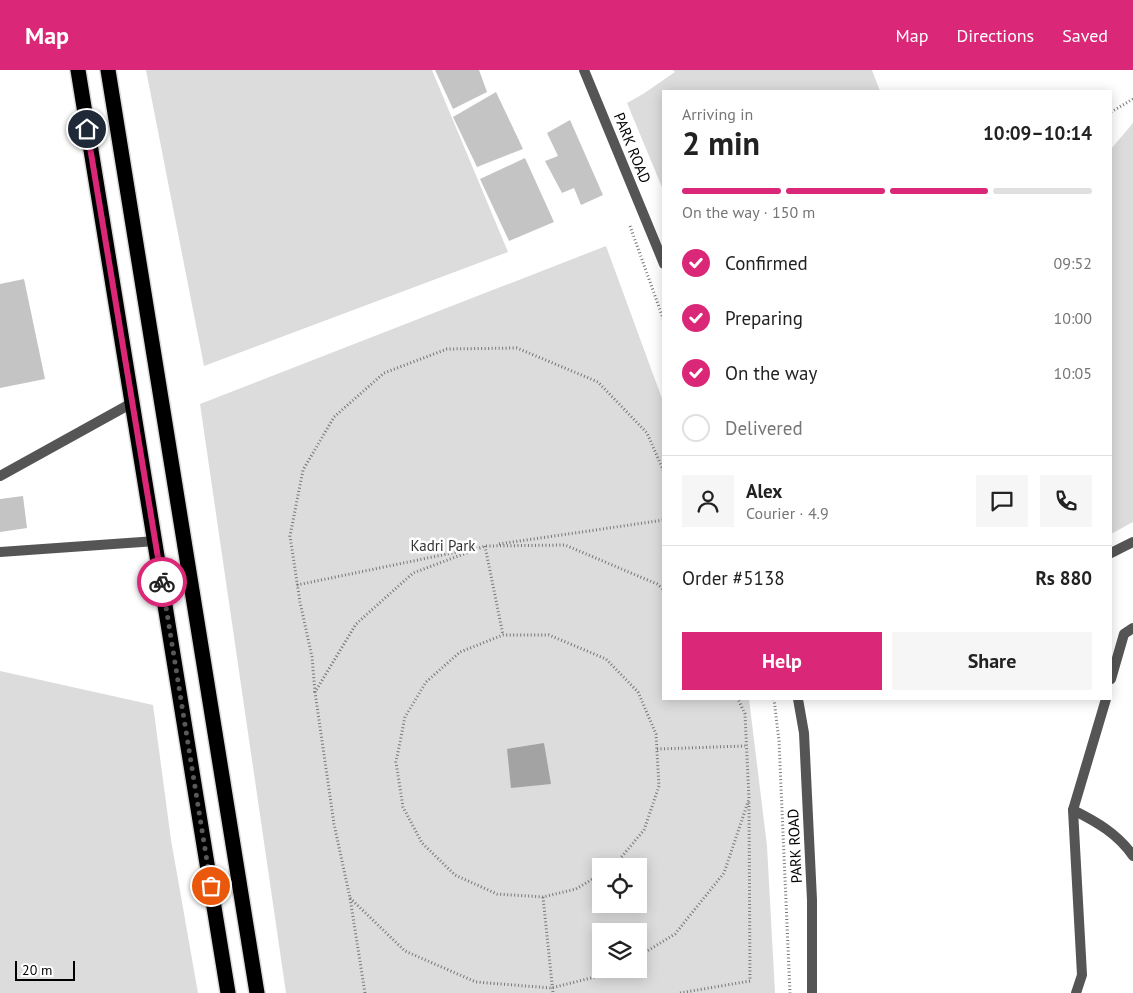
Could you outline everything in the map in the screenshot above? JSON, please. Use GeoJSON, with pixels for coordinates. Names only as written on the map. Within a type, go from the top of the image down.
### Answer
{"type":"FeatureCollection","features":[{"type":"Feature","properties":{"kind":"highway"},"geometry":{"type":"LineString","coordinates":[[78,70],[228,993]]}},
{"type":"Feature","properties":{"kind":"highway"},"geometry":{"type":"LineString","coordinates":[[108,70],[257,993]]}},
{"type":"Feature","properties":{"kind":"street","name":"PARK ROAD"},"geometry":{"type":"LineString","coordinates":[[584,70],[662,259]]}},
{"type":"Feature","properties":{"kind":"street"},"geometry":{"type":"LineString","coordinates":[[0,476],[132,403]]}},
{"type":"Feature","properties":{"kind":"street"},"geometry":{"type":"LineString","coordinates":[[0,552],[156,541]]}},
{"type":"Feature","properties":{"kind":"street"},"geometry":{"type":"LineString","coordinates":[[1112,552],[1133,542]]}},
{"type":"Feature","properties":{"kind":"street"},"geometry":{"type":"LineString","coordinates":[[1112,676],[1124,634],[1133,628]]}},
{"type":"Feature","properties":{"kind":"street","name":"PARK ROAD"},"geometry":{"type":"LineString","coordinates":[[798,700],[805,743],[812,900],[812,993]]}},
{"type":"Feature","properties":{"kind":"street"},"geometry":{"type":"LineString","coordinates":[[1076,993],[1082,975],[1073,810],[1106,700]]}},
{"type":"Feature","properties":{"kind":"street"},"geometry":{"type":"LineString","coordinates":[[1073,810],[1100,824],[1128,849],[1133,856]]}},
{"type":"Feature","properties":{"kind":"path"},"geometry":{"type":"LineString","coordinates":[[1112,111],[1133,100]]}},
{"type":"Feature","properties":{"kind":"path"},"geometry":{"type":"LineString","coordinates":[[630,224],[662,315]]}},
{"type":"Feature","properties":{"kind":"path"},"geometry":{"type":"LineString","coordinates":[[366,993],[350,898],[334,824],[314,692],[312,657],[297,585],[290,536],[303,470],[334,417],[384,373],[447,349],[517,348],[598,382],[647,433],[662,467]]}},
{"type":"Feature","properties":{"kind":"path"},"geometry":{"type":"LineString","coordinates":[[297,585],[485,546],[662,520]]}},
{"type":"Feature","properties":{"kind":"path"},"geometry":{"type":"LineString","coordinates":[[314,692],[356,624],[413,574],[485,546],[566,545],[657,584],[662,588]]}},
{"type":"Feature","properties":{"kind":"path"},"geometry":{"type":"LineString","coordinates":[[485,546],[503,636]]}},
{"type":"Feature","properties":{"kind":"path"},"geometry":{"type":"LineString","coordinates":[[592,879],[576,889],[543,897],[498,894],[456,875],[422,843],[403,807],[396,762],[405,717],[426,682],[460,652],[503,636],[549,635],[606,659],[638,692],[656,734],[659,786],[644,830],[621,858]]}},
{"type":"Feature","properties":{"kind":"path"},"geometry":{"type":"LineString","coordinates":[[680,993],[695,992],[750,981],[749,799],[745,746],[745,714],[738,700]]}},
{"type":"Feature","properties":{"kind":"path"},"geometry":{"type":"LineString","coordinates":[[774,700],[779,741],[790,993]]}},
{"type":"Feature","properties":{"kind":"path"},"geometry":{"type":"LineString","coordinates":[[657,748],[745,746]]}},
{"type":"Feature","properties":{"kind":"path"},"geometry":{"type":"LineString","coordinates":[[647,951],[676,934],[724,874],[749,799]]}},
{"type":"Feature","properties":{"kind":"path"},"geometry":{"type":"LineString","coordinates":[[543,897],[553,993]]}},
{"type":"Feature","properties":{"kind":"path"},"geometry":{"type":"LineString","coordinates":[[350,898],[405,951],[476,982],[551,988],[592,978]]}},
{"type":"Feature","properties":{"kind":"green space"},"geometry":{"type":"Polygon","coordinates":[[[146,70],[432,70],[508,252],[204,366],[146,70]]]}},
{"type":"Feature","properties":{"kind":"green space"},"geometry":{"type":"Polygon","coordinates":[[[673,70],[872,70],[880,90],[662,90],[662,187],[627,103],[675,72],[673,70]]]}},
{"type":"Feature","properties":{"kind":"green space"},"geometry":{"type":"Polygon","coordinates":[[[1133,123],[1133,522],[1112,533],[1112,148],[1133,123]]]}},
{"type":"Feature","properties":{"kind":"green space","name":"Kadri Park"},"geometry":{"type":"Polygon","coordinates":[[[606,246],[662,399],[662,700],[749,700],[767,846],[775,993],[286,993],[200,404],[606,246]]]}},
{"type":"Feature","properties":{"kind":"green space"},"geometry":{"type":"Polygon","coordinates":[[[0,671],[153,705],[171,840],[198,993],[0,993],[0,671]]]}},
{"type":"Feature","properties":{"kind":"shaded area"},"geometry":{"type":"Polygon","coordinates":[[[544,743],[551,784],[511,788],[507,749],[544,743]]]}},
{"type":"Feature","properties":{"kind":"building"},"geometry":{"type":"Polygon","coordinates":[[[435,70],[479,70],[487,92],[453,109],[435,70]]]}},
{"type":"Feature","properties":{"kind":"building"},"geometry":{"type":"Polygon","coordinates":[[[496,92],[523,149],[477,167],[453,117],[496,92]]]}},
{"type":"Feature","properties":{"kind":"building"},"geometry":{"type":"Polygon","coordinates":[[[570,120],[603,195],[581,205],[574,188],[562,193],[545,161],[558,156],[547,133],[570,120]]]}},
{"type":"Feature","properties":{"kind":"building"},"geometry":{"type":"Polygon","coordinates":[[[525,158],[554,222],[509,241],[480,179],[525,158]]]}},
{"type":"Feature","properties":{"kind":"building"},"geometry":{"type":"Polygon","coordinates":[[[24,279],[45,379],[0,388],[0,284],[24,279]]]}},
{"type":"Feature","properties":{"kind":"building"},"geometry":{"type":"Polygon","coordinates":[[[23,496],[27,528],[0,532],[0,499],[23,496]]]}},
{"type":"Feature","properties":{"kind":"way so far"},"geometry":{"type":"LineString","coordinates":[[162,582],[211,886]]}},
{"type":"Feature","properties":{"kind":"route"},"geometry":{"type":"LineString","coordinates":[[87,129],[162,582]]}}]}
